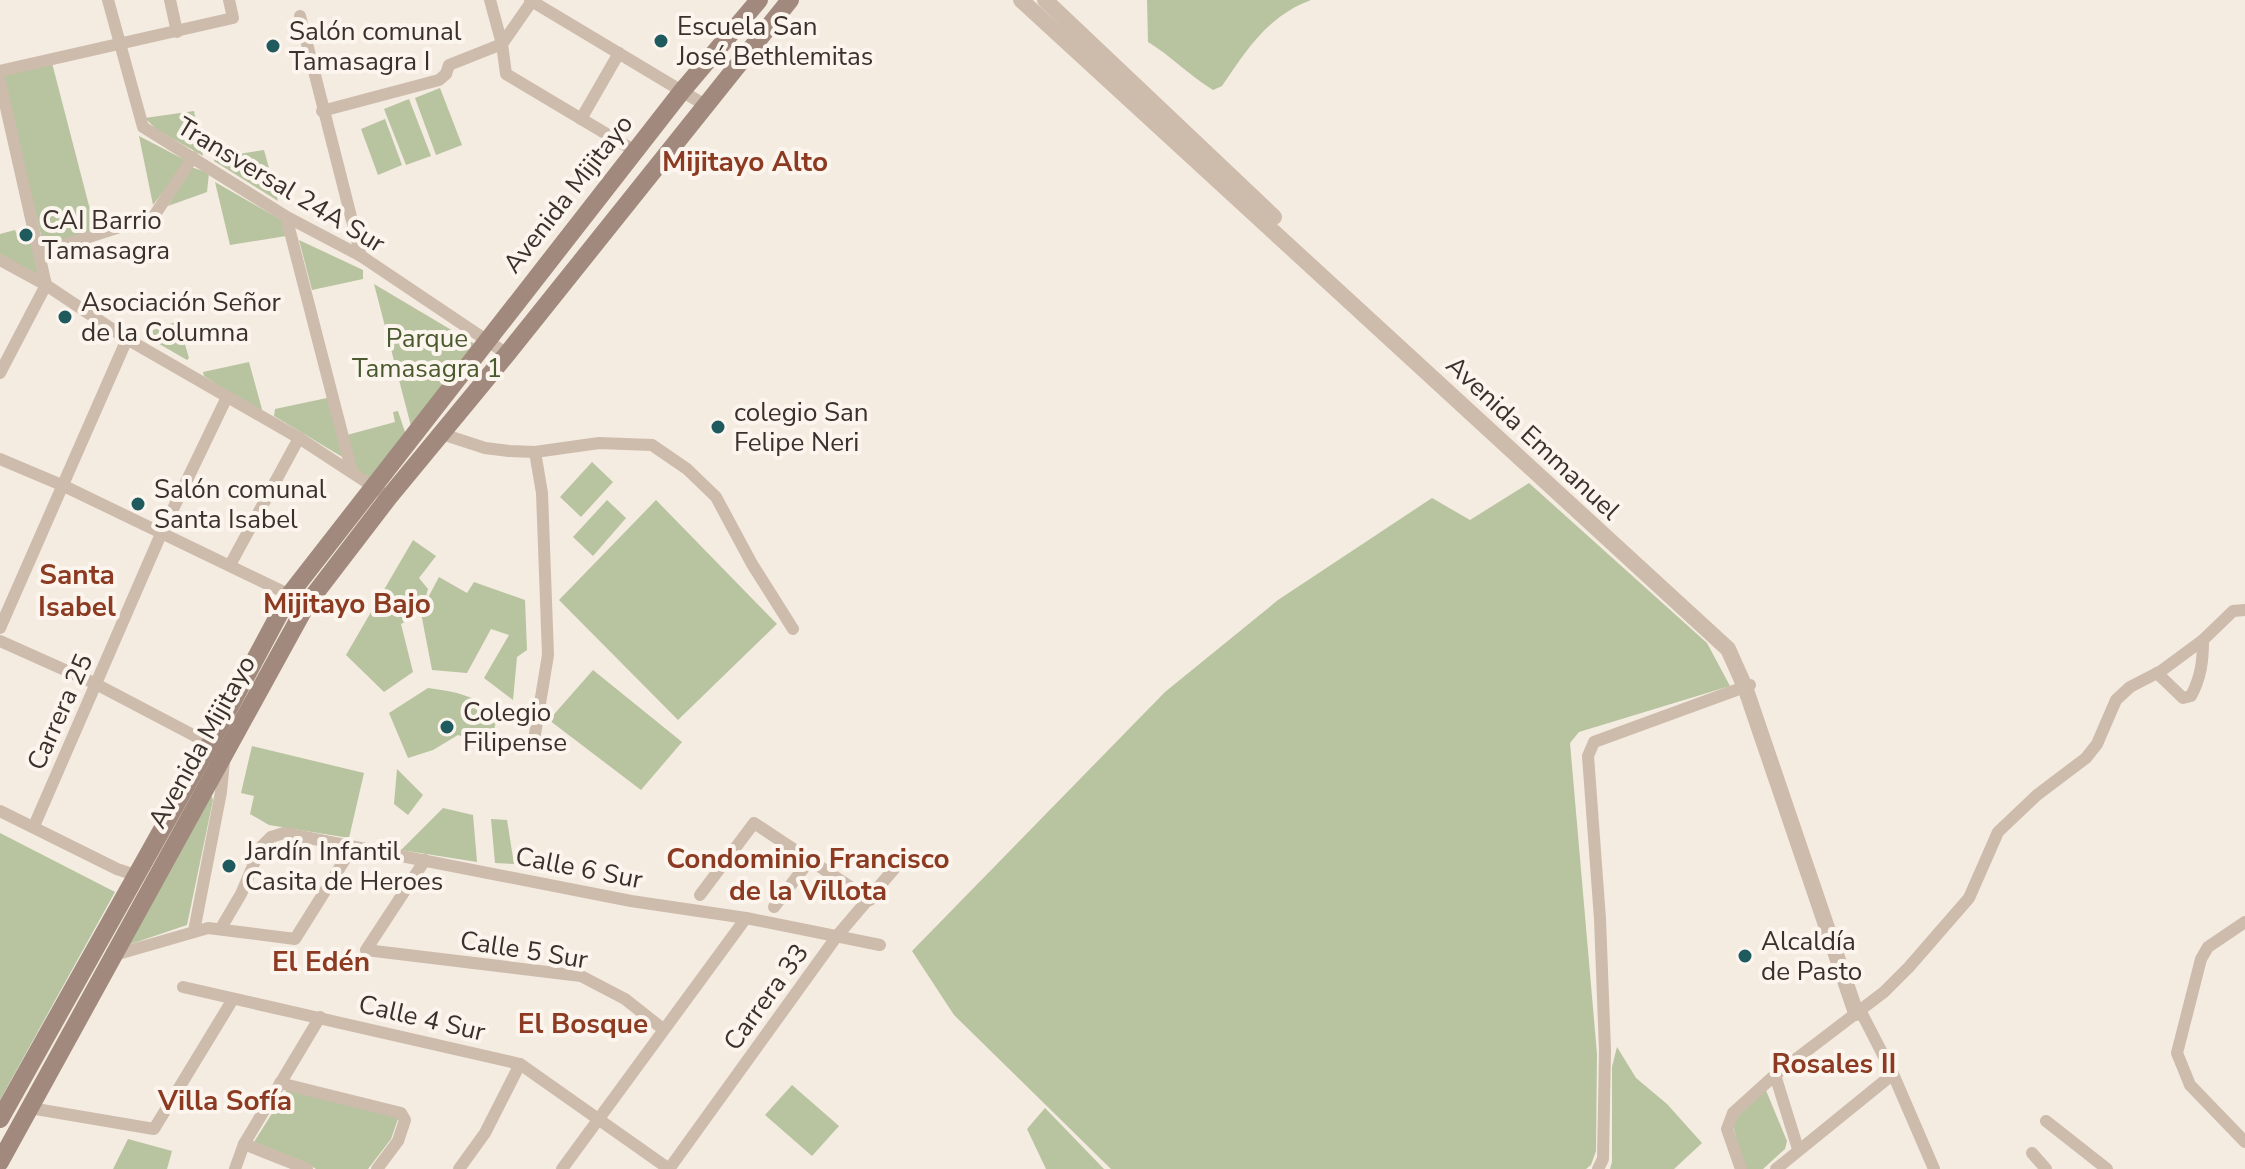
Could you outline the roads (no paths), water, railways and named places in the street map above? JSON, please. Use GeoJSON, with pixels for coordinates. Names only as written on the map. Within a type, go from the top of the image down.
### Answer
{"type":"FeatureCollection","features":[{"type":"Feature","properties":{"kind":"main road","name":"Avenida Mijitayo"},"geometry":{"type":"LineString","coordinates":[[0,1119],[211,742],[290,594],[682,91],[759,0]]}},
{"type":"Feature","properties":{"kind":"main road","name":"Avenida Mijitayo"},"geometry":{"type":"LineString","coordinates":[[0,1162],[307,604],[389,497],[790,0]]}},
{"type":"Feature","properties":{"kind":"street","name":"Transversal 24A Sur"},"geometry":{"type":"LineString","coordinates":[[108,0],[143,127],[287,217],[361,256],[507,354]]}},
{"type":"Feature","properties":{"kind":"street"},"geometry":{"type":"LineString","coordinates":[[170,0],[177,32]]}},
{"type":"Feature","properties":{"kind":"street"},"geometry":{"type":"LineString","coordinates":[[0,71],[233,18],[229,0]]}},
{"type":"Feature","properties":{"kind":"street"},"geometry":{"type":"LineString","coordinates":[[490,0],[502,44],[506,74],[635,151]]}},
{"type":"Feature","properties":{"kind":"street","name":"Avenida Emmanuel"},"geometry":{"type":"LineString","coordinates":[[1021,0],[1728,649],[1748,686]]}},
{"type":"Feature","properties":{"kind":"street","name":"Avenida Emmanuel"},"geometry":{"type":"LineString","coordinates":[[1045,0],[1526,457],[1732,645],[1858,1012]]}},
{"type":"Feature","properties":{"kind":"street"},"geometry":{"type":"LineString","coordinates":[[322,111],[439,80],[446,74],[449,65],[502,44],[531,1],[705,105]]}},
{"type":"Feature","properties":{"kind":"street"},"geometry":{"type":"LineString","coordinates":[[300,16],[361,256]]}},
{"type":"Feature","properties":{"kind":"street"},"geometry":{"type":"LineString","coordinates":[[581,119],[619,53]]}},
{"type":"Feature","properties":{"kind":"street"},"geometry":{"type":"LineString","coordinates":[[0,81],[46,285],[0,373]]}},
{"type":"Feature","properties":{"kind":"street"},"geometry":{"type":"LineString","coordinates":[[39,253],[154,216],[193,157]]}},
{"type":"Feature","properties":{"kind":"street"},"geometry":{"type":"LineString","coordinates":[[287,220],[352,472]]}},
{"type":"Feature","properties":{"kind":"street"},"geometry":{"type":"LineString","coordinates":[[0,260],[46,285],[127,339],[299,438],[389,497]]}},
{"type":"Feature","properties":{"kind":"street"},"geometry":{"type":"LineString","coordinates":[[0,628],[127,339]]}},
{"type":"Feature","properties":{"kind":"street","name":"Carrera 25"},"geometry":{"type":"LineString","coordinates":[[34,826],[161,534],[227,397]]}},
{"type":"Feature","properties":{"kind":"street"},"geometry":{"type":"LineString","coordinates":[[442,434],[485,448],[535,452],[599,443],[652,445],[687,469],[716,497],[752,564],[793,629]]}},
{"type":"Feature","properties":{"kind":"street"},"geometry":{"type":"LineString","coordinates":[[230,565],[299,438]]}},
{"type":"Feature","properties":{"kind":"street"},"geometry":{"type":"LineString","coordinates":[[533,746],[548,655],[542,493],[535,452]]}},
{"type":"Feature","properties":{"kind":"street"},"geometry":{"type":"LineString","coordinates":[[0,459],[64,486],[307,604]]}},
{"type":"Feature","properties":{"kind":"street"},"geometry":{"type":"LineString","coordinates":[[1741,1169],[1727,1129],[1733,1113],[1775,1075],[1892,984],[1969,898],[1998,832],[2037,795],[2086,758],[2097,744],[2116,700],[2130,687],[2157,673],[2203,640],[2233,611],[2245,610]]}},
{"type":"Feature","properties":{"kind":"street"},"geometry":{"type":"LineString","coordinates":[[2157,673],[2183,698],[2191,696],[2201,672],[2203,640]]}},
{"type":"Feature","properties":{"kind":"street"},"geometry":{"type":"LineString","coordinates":[[0,641],[94,683],[211,742],[224,758],[221,792],[194,931]]}},
{"type":"Feature","properties":{"kind":"street"},"geometry":{"type":"LineString","coordinates":[[1598,1169],[1603,1159],[1605,1050],[1600,919],[1588,756],[1594,742],[1748,686]]}},
{"type":"Feature","properties":{"kind":"street"},"geometry":{"type":"LineString","coordinates":[[0,811],[135,875]]}},
{"type":"Feature","properties":{"kind":"street"},"geometry":{"type":"LineString","coordinates":[[700,895],[754,823],[870,900]]}},
{"type":"Feature","properties":{"kind":"street","name":"Calle 6 Sur"},"geometry":{"type":"LineString","coordinates":[[221,928],[241,894],[261,847],[271,837],[284,833],[631,901],[746,918],[880,945]]}},
{"type":"Feature","properties":{"kind":"street"},"geometry":{"type":"LineString","coordinates":[[96,948],[113,957],[194,931],[221,928],[295,939],[352,848]]}},
{"type":"Feature","properties":{"kind":"street","name":"Carrera 33"},"geometry":{"type":"LineString","coordinates":[[669,1169],[837,936],[905,856]]}},
{"type":"Feature","properties":{"kind":"street","name":"Calle 5 Sur"},"geometry":{"type":"LineString","coordinates":[[425,860],[366,950],[581,976],[625,999],[663,1029]]}},
{"type":"Feature","properties":{"kind":"street"},"geometry":{"type":"LineString","coordinates":[[774,907],[809,861]]}},
{"type":"Feature","properties":{"kind":"street"},"geometry":{"type":"LineString","coordinates":[[562,1169],[746,918]]}},
{"type":"Feature","properties":{"kind":"street"},"geometry":{"type":"LineString","coordinates":[[2245,920],[2208,947],[2201,959],[2177,1053],[2190,1085],[2245,1142]]}},
{"type":"Feature","properties":{"kind":"street","name":"Calle 4 Sur"},"geometry":{"type":"LineString","coordinates":[[183,987],[520,1064],[669,1169]]}},
{"type":"Feature","properties":{"kind":"street"},"geometry":{"type":"LineString","coordinates":[[30,1108],[154,1129],[233,999]]}},
{"type":"Feature","properties":{"kind":"street"},"geometry":{"type":"LineString","coordinates":[[1858,1012],[1893,1074],[1934,1169]]}},
{"type":"Feature","properties":{"kind":"street"},"geometry":{"type":"LineString","coordinates":[[235,1169],[244,1144],[320,1017]]}},
{"type":"Feature","properties":{"kind":"street"},"geometry":{"type":"LineString","coordinates":[[459,1169],[485,1133],[520,1064]]}},
{"type":"Feature","properties":{"kind":"street"},"geometry":{"type":"LineString","coordinates":[[1776,1169],[1893,1074]]}},
{"type":"Feature","properties":{"kind":"street"},"geometry":{"type":"LineString","coordinates":[[1775,1075],[1798,1149]]}},
{"type":"Feature","properties":{"kind":"street"},"geometry":{"type":"LineString","coordinates":[[280,1083],[401,1113],[405,1120],[398,1141],[377,1169]]}},
{"type":"Feature","properties":{"kind":"street"},"geometry":{"type":"LineString","coordinates":[[2046,1121],[2107,1169]]}},
{"type":"Feature","properties":{"kind":"street"},"geometry":{"type":"LineString","coordinates":[[244,1144],[307,1169]]}},
{"type":"Feature","properties":{"kind":"street"},"geometry":{"type":"LineString","coordinates":[[2032,1153],[2046,1169]]}},
{"type":"Feature","properties":{"kind":"place","name":"Escuela San José Bethlemitas"},"geometry":{"type":"Point","coordinates":[661,41]}},
{"type":"Feature","properties":{"kind":"place","name":"Salón comunal Tamasagra I"},"geometry":{"type":"Point","coordinates":[273,46]}},
{"type":"Feature","properties":{"kind":"place","name":"CAI Barrio Tamasagra"},"geometry":{"type":"Point","coordinates":[26,235]}},
{"type":"Feature","properties":{"kind":"place","name":"Asociación Señor de la Columna"},"geometry":{"type":"Point","coordinates":[65,317]}},
{"type":"Feature","properties":{"kind":"place","name":"colegio San Felipe Neri"},"geometry":{"type":"Point","coordinates":[718,427]}},
{"type":"Feature","properties":{"kind":"place","name":"Salón comunal Santa Isabel"},"geometry":{"type":"Point","coordinates":[138,504]}},
{"type":"Feature","properties":{"kind":"place","name":"Colegio Filipense"},"geometry":{"type":"Point","coordinates":[447,727]}},
{"type":"Feature","properties":{"kind":"place","name":"Jardín Infantil Casita de Heroes"},"geometry":{"type":"Point","coordinates":[229,866]}},
{"type":"Feature","properties":{"kind":"place","name":"Alcaldía de Pasto"},"geometry":{"type":"Point","coordinates":[1745,956]}},
{"type":"Feature","properties":{"kind":"district","name":"Mijitayo Alto"},"geometry":{"type":"Point","coordinates":[745,162]}},
{"type":"Feature","properties":{"kind":"district","name":"Santa Isabel"},"geometry":{"type":"Point","coordinates":[77,591]}},
{"type":"Feature","properties":{"kind":"district","name":"Mijitayo Bajo"},"geometry":{"type":"Point","coordinates":[347,604]}},
{"type":"Feature","properties":{"kind":"district","name":"Condominio Francisco de la Villota"},"geometry":{"type":"Point","coordinates":[808,875]}},
{"type":"Feature","properties":{"kind":"district","name":"El Edén"},"geometry":{"type":"Point","coordinates":[321,962]}},
{"type":"Feature","properties":{"kind":"district","name":"El Bosque"},"geometry":{"type":"Point","coordinates":[583,1024]}},
{"type":"Feature","properties":{"kind":"district","name":"Rosales II"},"geometry":{"type":"Point","coordinates":[1834,1064]}},
{"type":"Feature","properties":{"kind":"district","name":"Villa Sofía"},"geometry":{"type":"Point","coordinates":[225,1101]}},
{"type":"Feature","properties":{"kind":"park label","name":"Parque Tamasagra 1"},"geometry":{"type":"Point","coordinates":[427,353]}}]}
